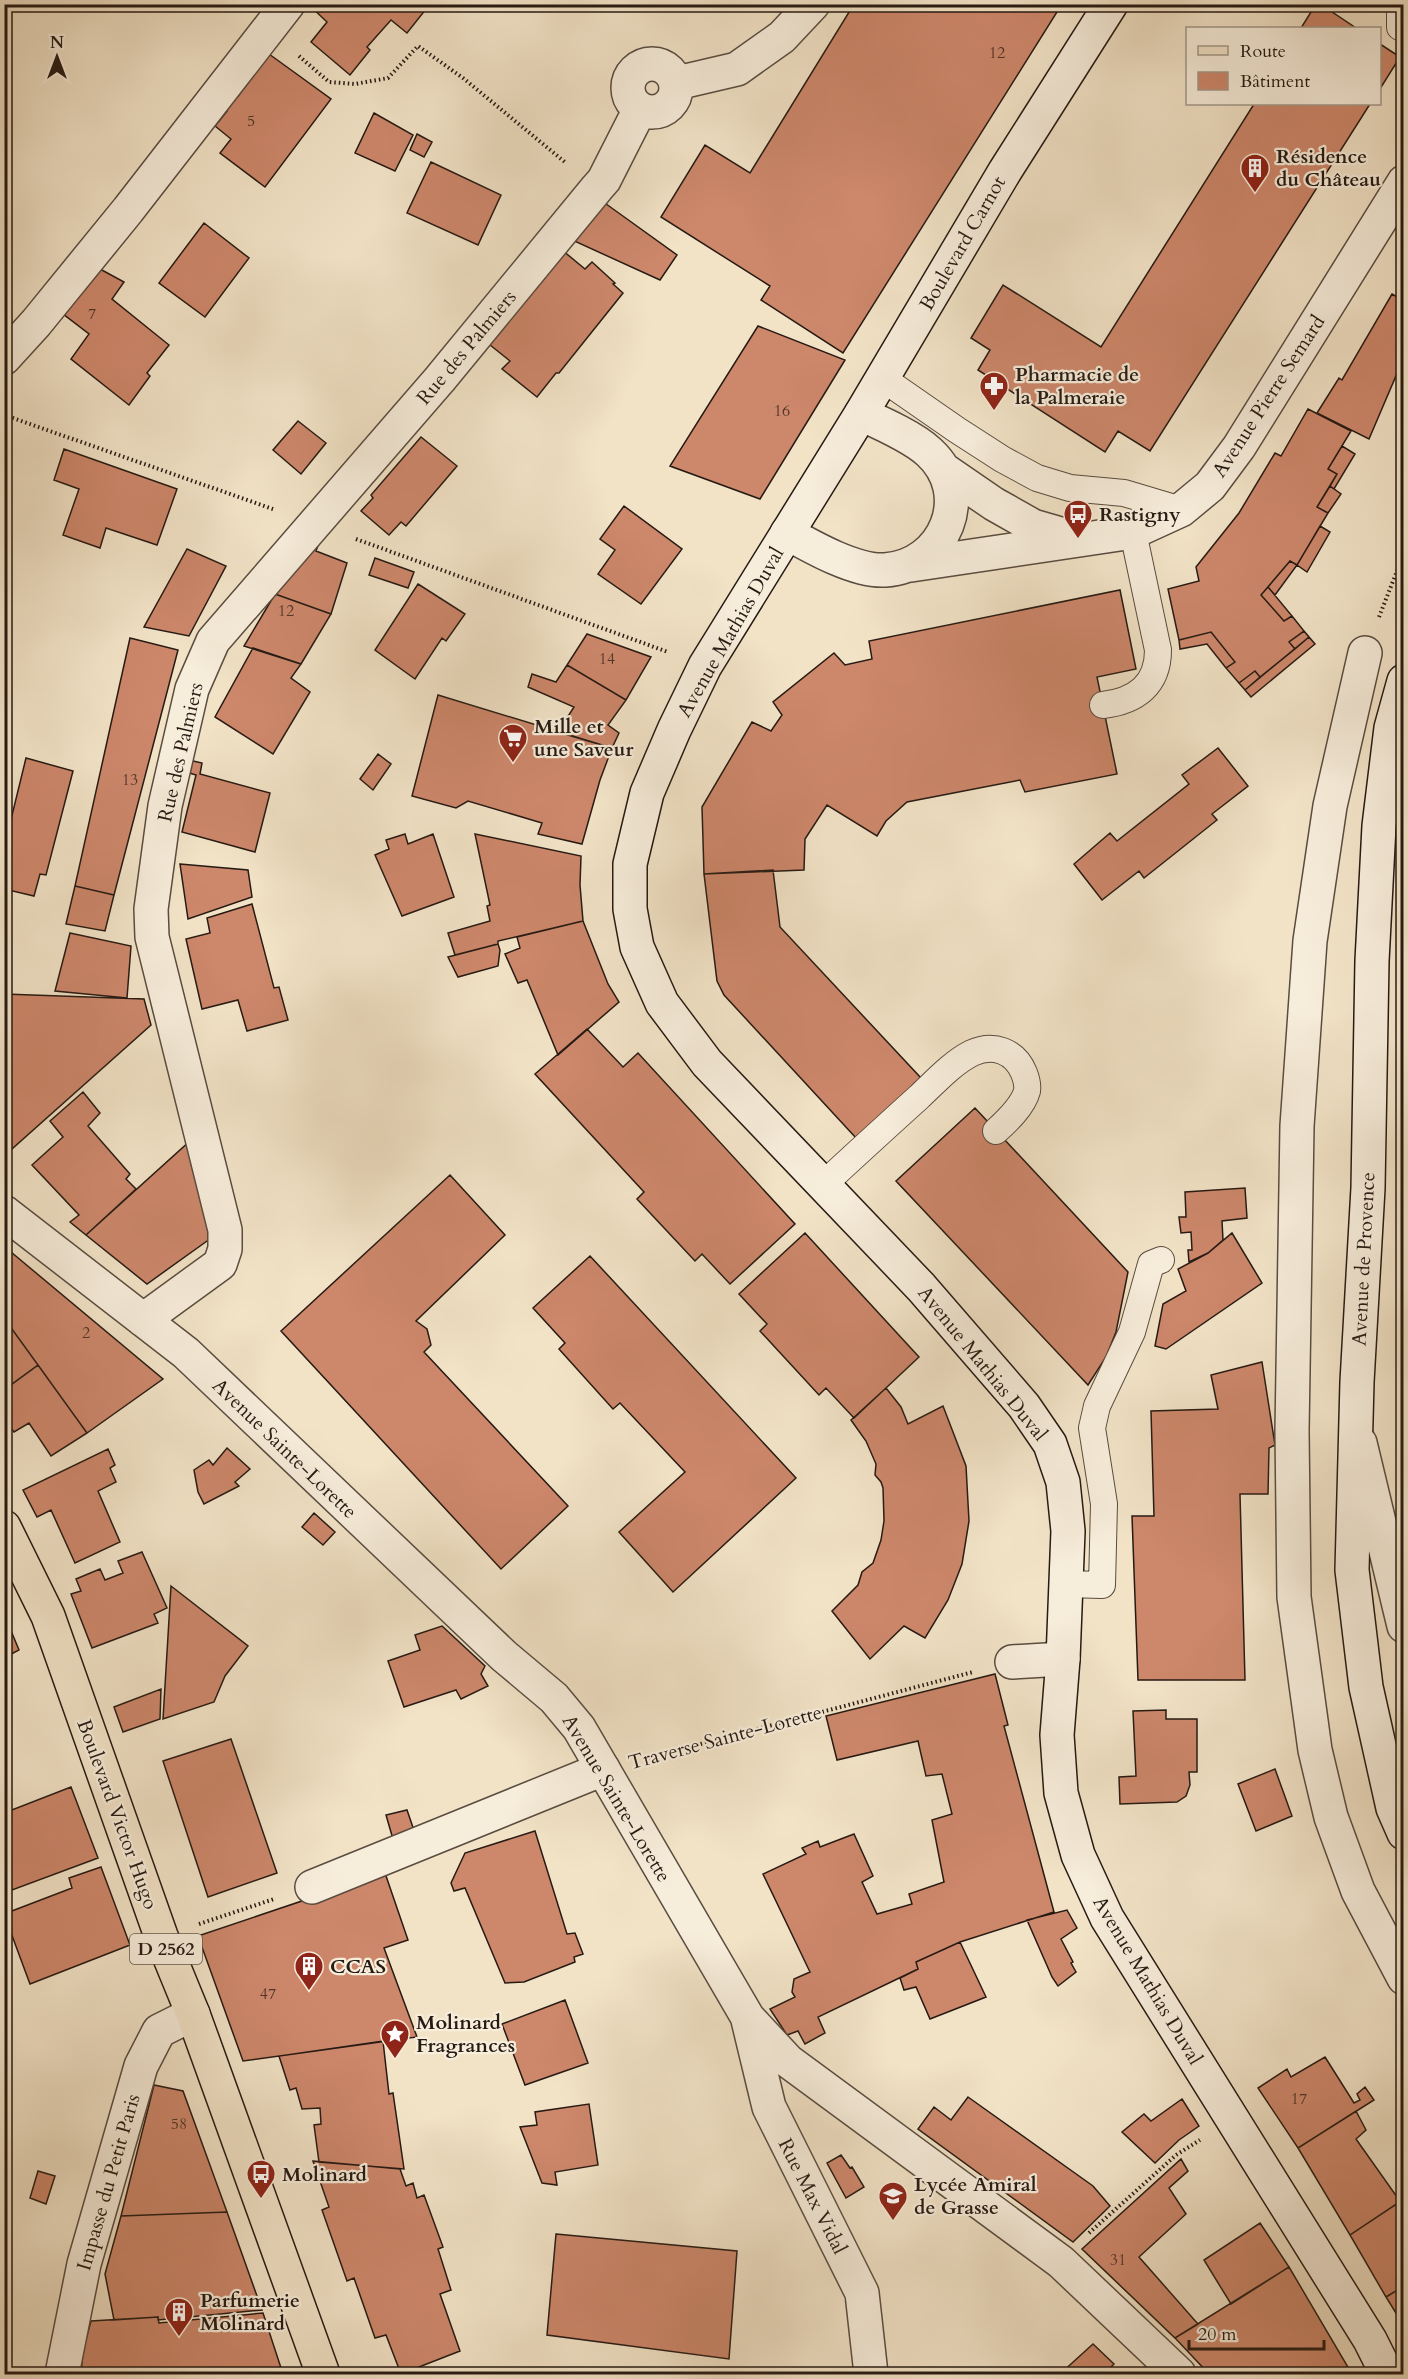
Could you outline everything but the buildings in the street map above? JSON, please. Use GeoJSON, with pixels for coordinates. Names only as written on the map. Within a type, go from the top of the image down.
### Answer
{"type":"FeatureCollection","features":[{"type":"Feature","properties":{"kind":"main road","name":"Boulevard Victor Hugo"},"geometry":{"type":"LineString","coordinates":[[4,1527],[48,1616],[161,1936],[193,2014],[323,2374]]}},
{"type":"Feature","properties":{"kind":"street"},"geometry":{"type":"LineString","coordinates":[[4,358],[36,323],[128,210],[288,4]]}},
{"type":"Feature","properties":{"kind":"street","name":"Rue des Palmiers"},"geometry":{"type":"LineString","coordinates":[[143,1320],[220,1264],[225,1249],[225,1230],[152,937],[151,909],[165,806],[192,688],[213,641],[441,379],[597,189],[604,180],[640,109],[649,112],[666,109],[676,96],[677,83],[737,69],[782,37],[813,4]]}},
{"type":"Feature","properties":{"kind":"street","name":"Boulevard Carnot"},"geometry":{"type":"LineString","coordinates":[[817,483],[861,414],[1005,171],[1111,4]]}},
{"type":"Feature","properties":{"kind":"street","name":"Avenue Pierre Semard"},"geometry":{"type":"LineString","coordinates":[[911,565],[1133,532],[1181,510],[1210,486],[1239,447],[1404,182]]}},
{"type":"Feature","properties":{"kind":"street"},"geometry":{"type":"LineString","coordinates":[[787,533],[819,552],[861,566],[884,570],[911,565],[930,552],[944,536],[951,513],[951,494],[943,469],[929,452],[861,414]]}},
{"type":"Feature","properties":{"kind":"street","name":"Avenue Pierre Semard"},"geometry":{"type":"LineString","coordinates":[[943,469],[1034,526],[1078,539]]}},
{"type":"Feature","properties":{"kind":"street","name":"Avenue Mathias Duval"},"geometry":{"type":"LineString","coordinates":[[817,483],[705,666],[647,793],[630,864],[630,909],[637,947],[662,1003],[707,1063],[921,1287],[1024,1406],[1050,1444],[1063,1482],[1068,1531],[1063,1659],[1057,1735],[1061,1793],[1078,1855],[1107,1918],[1370,2340],[1387,2374]]}},
{"type":"Feature","properties":{"kind":"street"},"geometry":{"type":"LineString","coordinates":[[1365,653],[1330,806],[1310,941],[1297,1126],[1292,1431],[1294,1596],[1315,1750],[1331,1817],[1358,1892],[1404,1978]]}},
{"type":"Feature","properties":{"kind":"street","name":"Avenue de Provence"},"geometry":{"type":"LineString","coordinates":[[1404,681],[1391,728],[1379,826],[1371,961],[1368,1188],[1356,1424],[1353,1570],[1366,1687],[1393,1808],[1404,1833]]}},
{"type":"Feature","properties":{"kind":"street","name":"Avenue Sainte-Lorette"},"geometry":{"type":"LineString","coordinates":[[4,1212],[186,1353],[504,1656],[554,1698],[579,1728],[748,2018],[788,2061],[1061,2262],[1179,2374]]}},
{"type":"Feature","properties":{"kind":"street"},"geometry":{"type":"LineString","coordinates":[[1356,1424],[1404,1626]]}},
{"type":"Feature","properties":{"kind":"street"},"geometry":{"type":"LineString","coordinates":[[1012,1662],[1063,1659]]}},
{"type":"Feature","properties":{"kind":"street","name":"Traverse Sainte-Lorette"},"geometry":{"type":"LineString","coordinates":[[312,1887],[603,1769]]}},
{"type":"Feature","properties":{"kind":"street","name":"Impasse du Petit Paris"},"geometry":{"type":"LineString","coordinates":[[62,2374],[84,2264],[141,2066],[159,2031],[193,2014]]}},
{"type":"Feature","properties":{"kind":"street","name":"Rue Max Vidal"},"geometry":{"type":"LineString","coordinates":[[748,2018],[769,2107],[862,2293],[871,2374]]}},
{"type":"Feature","properties":{"kind":"lane"},"geometry":{"type":"LineString","coordinates":[[882,378],[990,451],[1037,478],[1070,488],[1124,493],[1181,510]]}},
{"type":"Feature","properties":{"kind":"lane"},"geometry":{"type":"LineString","coordinates":[[973,489],[990,451]]}},
{"type":"Feature","properties":{"kind":"lane"},"geometry":{"type":"LineString","coordinates":[[1103,705],[1116,704],[1135,697],[1149,684],[1158,668],[1158,650],[1133,532]]}},
{"type":"Feature","properties":{"kind":"lane"},"geometry":{"type":"LineString","coordinates":[[824,1184],[943,1074],[970,1054],[986,1048],[1005,1051],[1015,1059],[1027,1082],[1027,1091],[1022,1102],[996,1131]]}},
{"type":"Feature","properties":{"kind":"lane"},"geometry":{"type":"LineString","coordinates":[[1065,1584],[1102,1585],[1104,1504],[1092,1428],[1096,1406],[1132,1332],[1151,1264],[1161,1260]]}},
{"type":"Feature","properties":{"kind":"path"},"geometry":{"type":"LineString","coordinates":[[294,51],[329,82],[355,84],[388,78],[418,46],[463,78],[597,189]]}},
{"type":"Feature","properties":{"kind":"path"},"geometry":{"type":"LineString","coordinates":[[1365,653],[1404,554]]}},
{"type":"Feature","properties":{"kind":"path","name":"Traverse Sainte-Lorette"},"geometry":{"type":"LineString","coordinates":[[603,1769],[1012,1662]]}},
{"type":"Feature","properties":{"kind":"path"},"geometry":{"type":"LineString","coordinates":[[161,1936],[312,1887]]}},
{"type":"Feature","properties":{"kind":"path"},"geometry":{"type":"LineString","coordinates":[[1061,2262],[1074,2246],[1176,2155],[1215,2130],[1234,2122]]}},
{"type":"Feature","properties":{"kind":"place","name":"Résidence du Château"},"geometry":{"type":"Point","coordinates":[1255,194]}},
{"type":"Feature","properties":{"kind":"place","name":"Pharmacie de la Palmeraie"},"geometry":{"type":"Point","coordinates":[994,412]}},
{"type":"Feature","properties":{"kind":"place","name":"Rastigny"},"geometry":{"type":"Point","coordinates":[1078,540]}},
{"type":"Feature","properties":{"kind":"place","name":"Mille et une Saveur"},"geometry":{"type":"Point","coordinates":[513,764]}},
{"type":"Feature","properties":{"kind":"place","name":"CCAS"},"geometry":{"type":"Point","coordinates":[309,1992]}},
{"type":"Feature","properties":{"kind":"place","name":"Molinard Fragrances"},"geometry":{"type":"Point","coordinates":[395,2060]}},
{"type":"Feature","properties":{"kind":"place","name":"Molinard"},"geometry":{"type":"Point","coordinates":[261,2200]}},
{"type":"Feature","properties":{"kind":"place","name":"Lycée Amiral de Grasse"},"geometry":{"type":"Point","coordinates":[893,2222]}},
{"type":"Feature","properties":{"kind":"place","name":"Parfumerie Molinard"},"geometry":{"type":"Point","coordinates":[179,2338]}}]}
